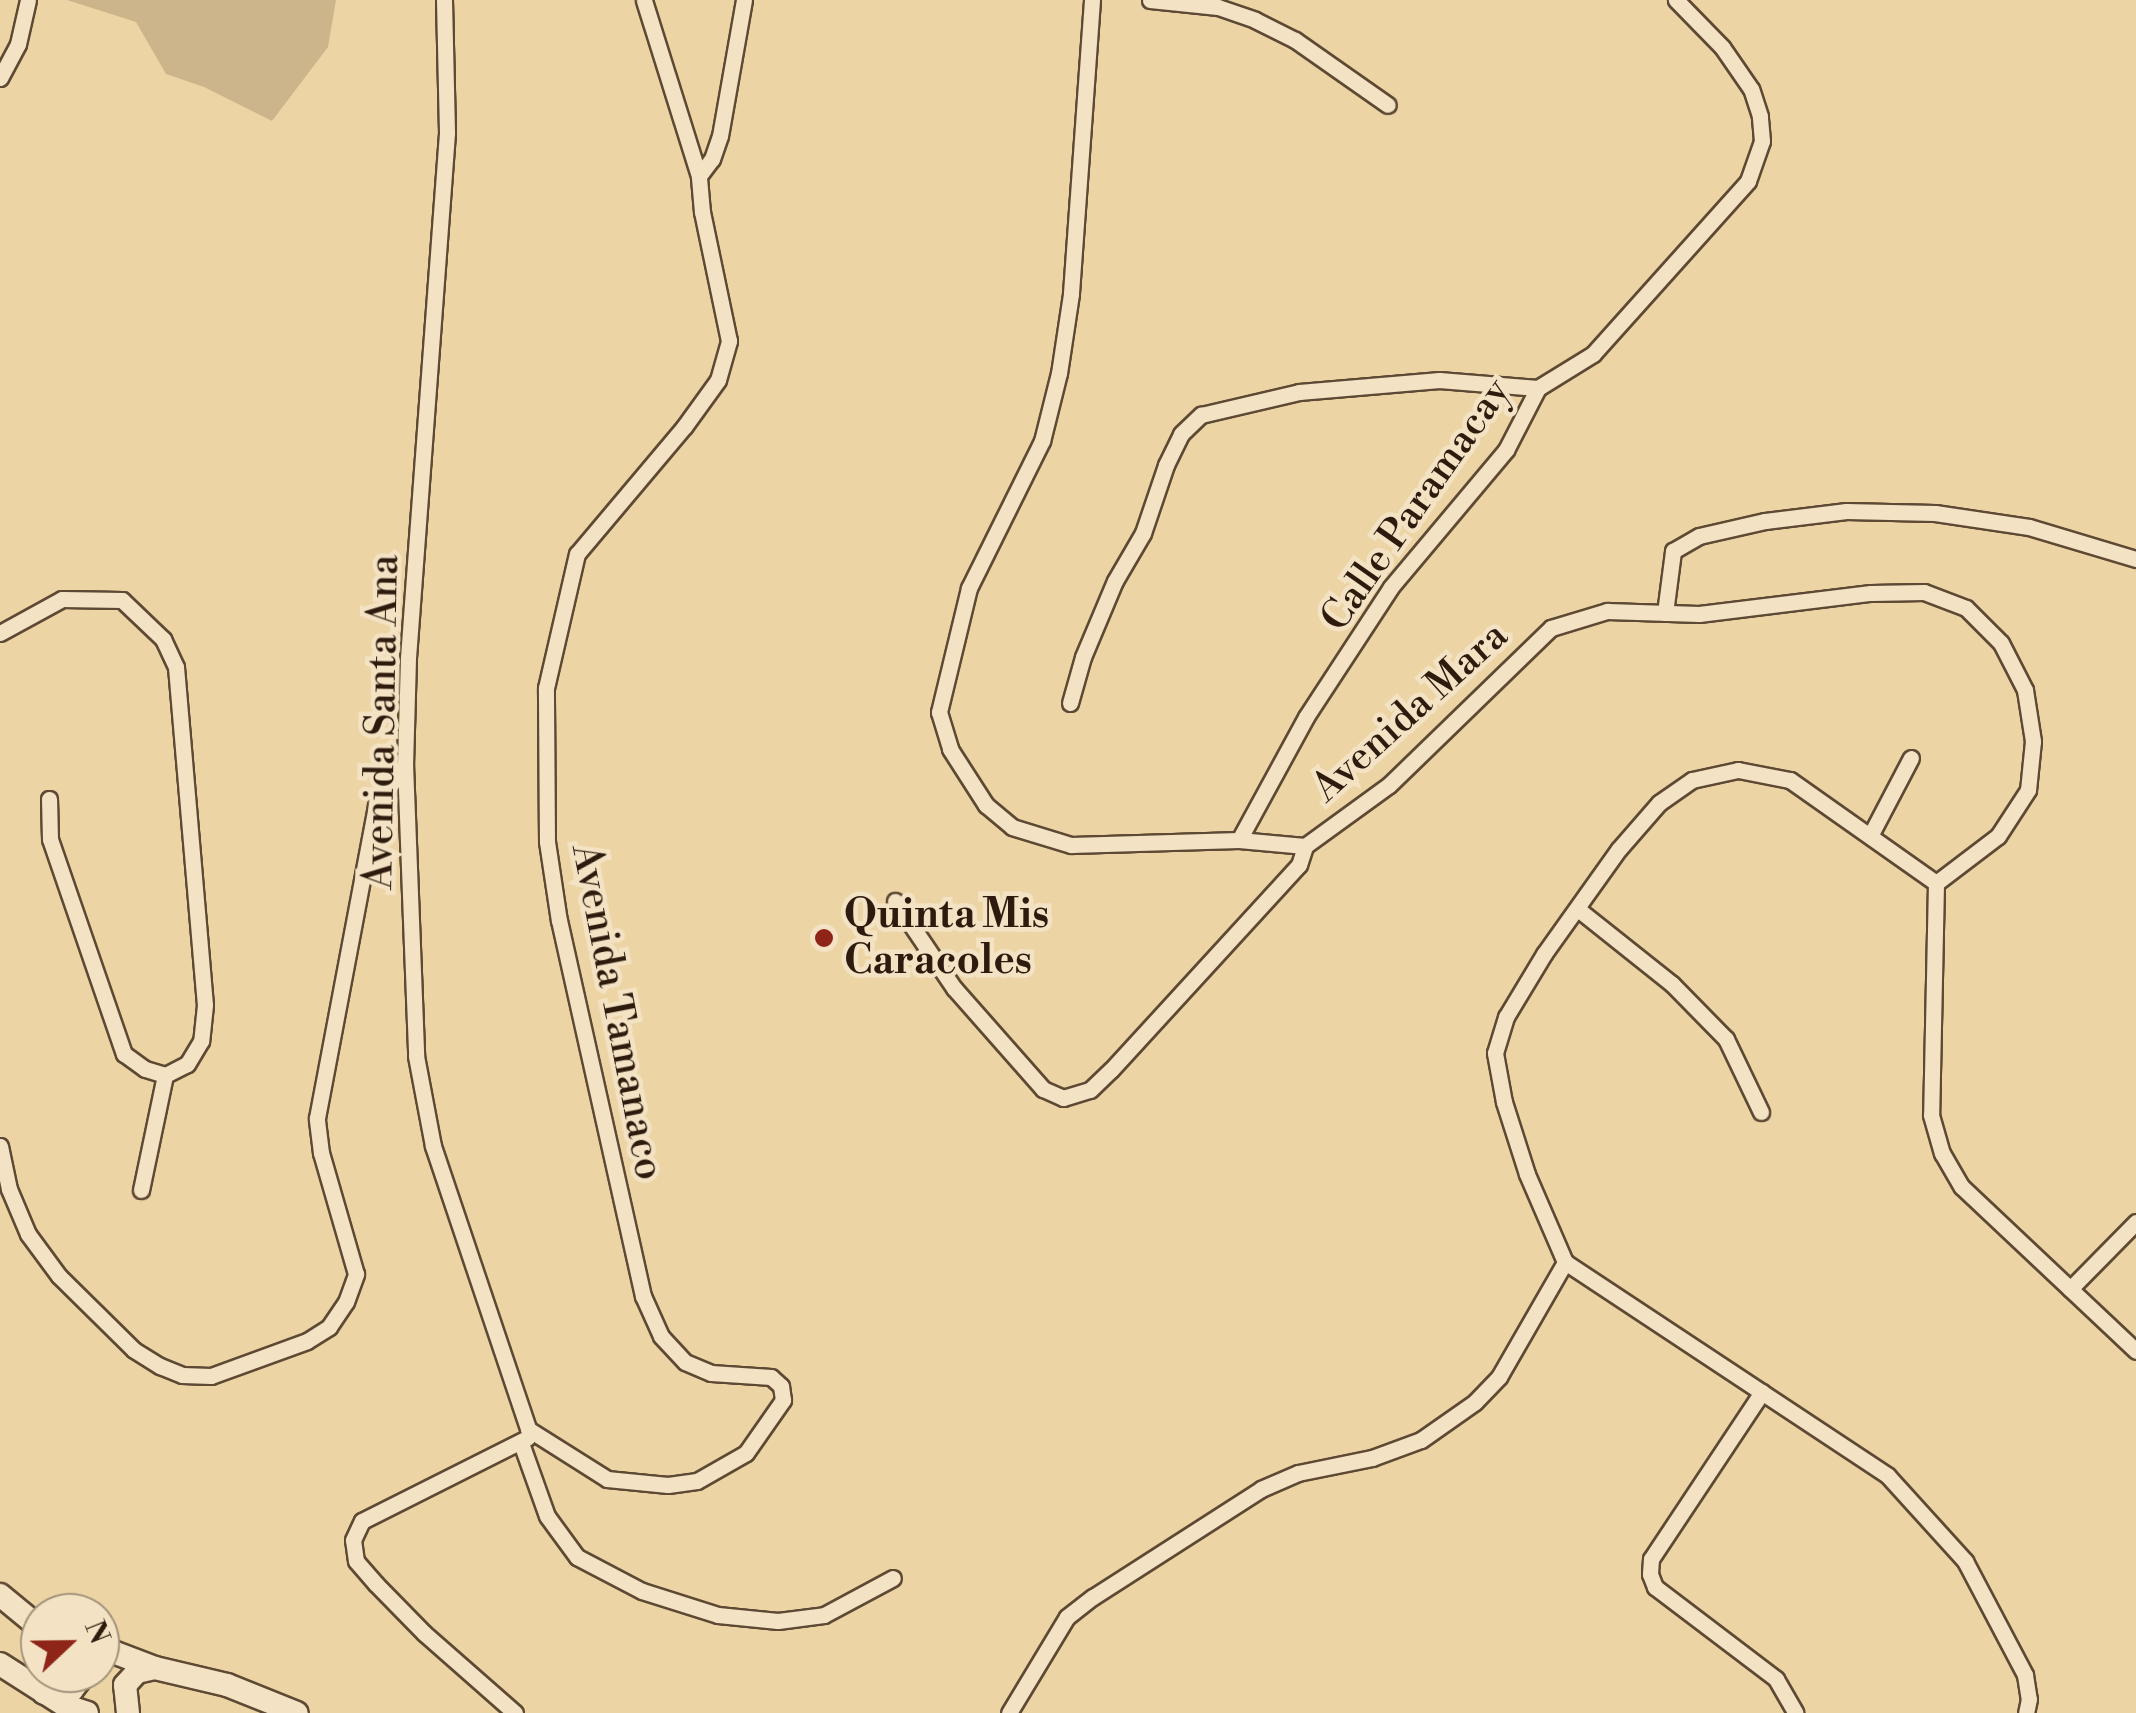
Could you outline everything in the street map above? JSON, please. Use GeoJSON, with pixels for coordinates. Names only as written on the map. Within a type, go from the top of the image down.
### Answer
{"type":"FeatureCollection","features":[{"type":"Feature","properties":{"kind":"street"},"geometry":{"type":"LineString","coordinates":[[0,78],[18,44],[28,0]]}},
{"type":"Feature","properties":{"kind":"street","name":"Avenida Santa Ana"},"geometry":{"type":"LineString","coordinates":[[444,0],[447,133],[408,658],[405,764],[420,1074],[433,1146],[547,1516],[576,1556],[642,1592],[718,1615],[778,1621],[824,1615],[893,1578]]}},
{"type":"Feature","properties":{"kind":"street","name":"Avenida Tamanaco"},"geometry":{"type":"LineString","coordinates":[[525,1436],[607,1480],[668,1485],[697,1481],[746,1453],[782,1400],[781,1386],[771,1377],[710,1372],[685,1362],[661,1336],[643,1296],[559,921],[548,842],[546,688],[577,554],[684,427],[718,380],[729,340],[702,212],[699,176],[644,0]]}},
{"type":"Feature","properties":{"kind":"street"},"geometry":{"type":"LineString","coordinates":[[699,176],[712,160],[720,136],[744,0]]}},
{"type":"Feature","properties":{"kind":"street","name":"Avenida Mara"},"geometry":{"type":"LineString","coordinates":[[1092,0],[1071,294],[1060,374],[1042,441],[969,588],[939,712],[950,749],[986,805],[1012,827],[1070,845],[1239,840],[1305,846],[1388,785],[1551,628],[1607,611],[1755,611],[1924,592],[1966,608],[2000,643],[2025,690],[2033,742],[2028,790],[1998,836],[1936,883]]}},
{"type":"Feature","properties":{"kind":"street"},"geometry":{"type":"LineString","coordinates":[[1150,0],[1218,7],[1255,20],[1295,40],[1388,105]]}},
{"type":"Feature","properties":{"kind":"street","name":"Calle Paramacay"},"geometry":{"type":"LineString","coordinates":[[1239,840],[1306,717],[1392,587],[1506,450],[1538,388],[1592,354],[1732,203],[1756,164],[1762,142],[1752,89],[1722,48],[1676,0]]}},
{"type":"Feature","properties":{"kind":"street"},"geometry":{"type":"LineString","coordinates":[[1070,703],[1083,658],[1115,580],[1143,533],[1166,465],[1181,434],[1200,415],[1299,392],[1439,380],[1538,388]]}},
{"type":"Feature","properties":{"kind":"street"},"geometry":{"type":"LineString","coordinates":[[1665,613],[1673,552],[1699,536],[1765,521],[1846,511],[1915,512],[2029,526],[2136,559]]}},
{"type":"Feature","properties":{"kind":"street"},"geometry":{"type":"LineString","coordinates":[[0,634],[62,599],[122,600],[163,639],[176,666],[205,1005],[201,1041],[188,1064],[165,1075],[144,1069],[124,1054],[50,840],[49,800]]}},
{"type":"Feature","properties":{"kind":"street"},"geometry":{"type":"LineString","coordinates":[[1870,836],[1911,758]]}},
{"type":"Feature","properties":{"kind":"street"},"geometry":{"type":"LineString","coordinates":[[0,1146],[9,1189],[28,1234],[71,1288],[134,1350],[160,1366],[182,1375],[210,1376],[307,1341],[329,1327],[346,1302],[356,1274],[320,1153],[318,1118],[376,806],[405,764]]}},
{"type":"Feature","properties":{"kind":"street"},"geometry":{"type":"LineString","coordinates":[[2026,1713],[2029,1699],[2025,1675],[1965,1562],[1888,1476],[1565,1262],[1527,1174],[1504,1102],[1495,1053],[1506,1017],[1544,954],[1619,849],[1659,803],[1692,780],[1738,770],[1790,780],[1936,883],[1931,1116],[1942,1152],[1962,1187],[2136,1352]]}},
{"type":"Feature","properties":{"kind":"street"},"geometry":{"type":"LineString","coordinates":[[895,901],[966,1002],[1043,1088],[1062,1098],[1090,1090],[1111,1070],[1299,865],[1305,846]]}},
{"type":"Feature","properties":{"kind":"street"},"geometry":{"type":"LineString","coordinates":[[1579,910],[1672,984],[1726,1039],[1760,1112]]}},
{"type":"Feature","properties":{"kind":"street"},"geometry":{"type":"LineString","coordinates":[[140,1190],[165,1075]]}},
{"type":"Feature","properties":{"kind":"street"},"geometry":{"type":"LineString","coordinates":[[2070,1289],[2136,1222]]}},
{"type":"Feature","properties":{"kind":"street"},"geometry":{"type":"LineString","coordinates":[[1009,1713],[1067,1617],[1107,1587],[1261,1489],[1298,1474],[1372,1458],[1404,1446],[1462,1412],[1498,1377],[1565,1262]]}},
{"type":"Feature","properties":{"kind":"street"},"geometry":{"type":"LineString","coordinates":[[1762,1392],[1651,1559],[1650,1574],[1655,1587],[1776,1679],[1796,1713]]}},
{"type":"Feature","properties":{"kind":"street"},"geometry":{"type":"LineString","coordinates":[[515,1713],[424,1633],[376,1584],[356,1561],[353,1540],[362,1520],[525,1436]]}},
{"type":"Feature","properties":{"kind":"street"},"geometry":{"type":"LineString","coordinates":[[0,1594],[20,1611]]}},
{"type":"Feature","properties":{"kind":"street"},"geometry":{"type":"LineString","coordinates":[[120,1655],[227,1685],[298,1713]]}},
{"type":"Feature","properties":{"kind":"street"},"geometry":{"type":"LineString","coordinates":[[128,1713],[125,1685],[137,1672],[155,1668]]}},
{"type":"Feature","properties":{"kind":"street"},"geometry":{"type":"LineString","coordinates":[[44,1693],[87,1713]]}},
{"type":"Feature","properties":{"kind":"shaded area"},"geometry":{"type":"Polygon","coordinates":[[[67,0],[336,0],[328,47],[272,121],[204,87],[166,74],[136,22],[67,0]]]}},
{"type":"Feature","properties":{"kind":"place","name":"Quinta Mis Caracoles"},"geometry":{"type":"Point","coordinates":[824,938]}}]}
